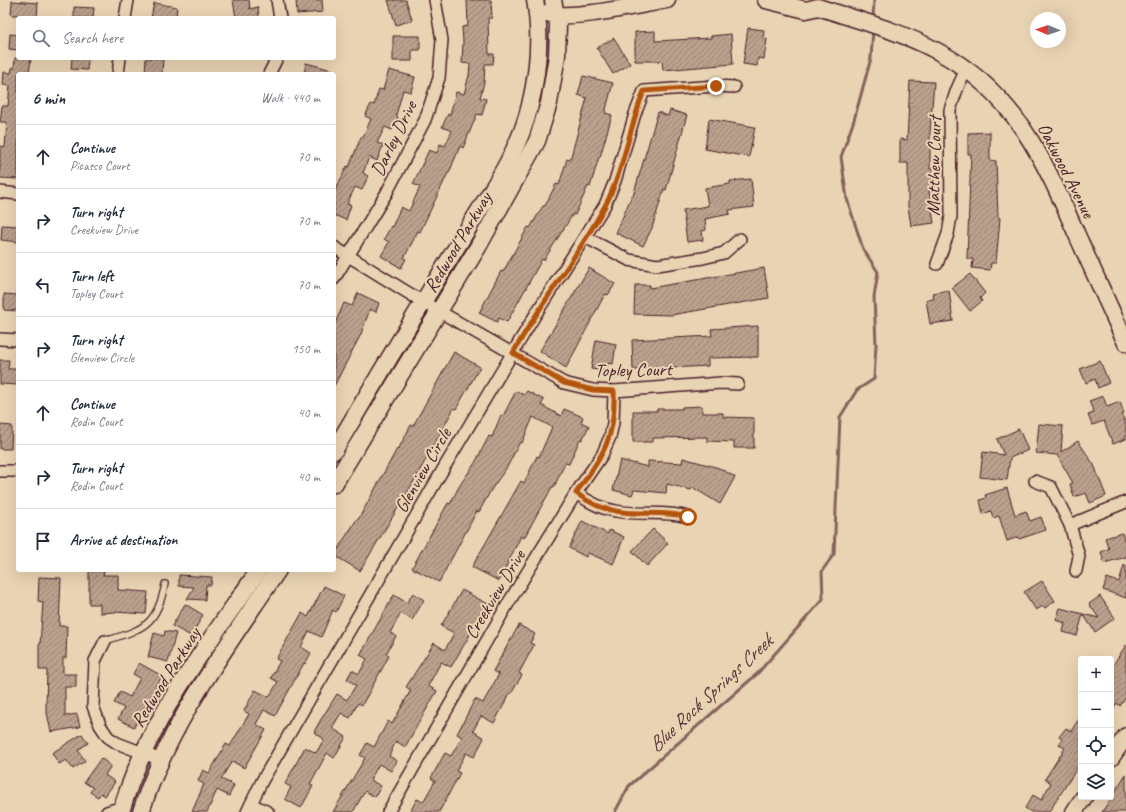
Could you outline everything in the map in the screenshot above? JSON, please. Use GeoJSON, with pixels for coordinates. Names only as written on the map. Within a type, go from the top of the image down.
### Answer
{"type":"FeatureCollection","features":[{"type":"Feature","properties":{"kind":"main road"},"geometry":{"type":"LineString","coordinates":[[536,5],[553,0]]}},
{"type":"Feature","properties":{"kind":"main road","name":"Redwood Parkway"},"geometry":{"type":"LineString","coordinates":[[336,481],[512,190],[537,141],[549,103],[558,56],[558,24],[553,0]]}},
{"type":"Feature","properties":{"kind":"main road"},"geometry":{"type":"LineString","coordinates":[[536,5],[556,16],[593,12],[667,0]]}},
{"type":"Feature","properties":{"kind":"main road","name":"Oakwood Avenue"},"geometry":{"type":"LineString","coordinates":[[766,0],[806,10],[816,3],[844,15],[908,37],[938,52],[966,69],[1006,105],[1032,140],[1049,170],[1126,343]]}},
{"type":"Feature","properties":{"kind":"main road","name":"Redwood Parkway"},"geometry":{"type":"LineString","coordinates":[[336,447],[481,207],[518,140],[530,106],[536,73],[538,38],[536,5]]}},
{"type":"Feature","properties":{"kind":"main road","name":"Redwood Parkway"},"geometry":{"type":"LineString","coordinates":[[121,809],[142,753],[186,675],[258,572]]}},
{"type":"Feature","properties":{"kind":"main road","name":"Redwood Parkway"},"geometry":{"type":"LineString","coordinates":[[141,812],[161,760],[177,728],[277,572]]}},
{"type":"Feature","properties":{"kind":"main road"},"geometry":{"type":"LineString","coordinates":[[1114,754],[1126,736]]}},
{"type":"Feature","properties":{"kind":"main road"},"geometry":{"type":"LineString","coordinates":[[1074,812],[1082,800]]}},
{"type":"Feature","properties":{"kind":"street"},"geometry":{"type":"LineString","coordinates":[[125,16],[128,0]]}},
{"type":"Feature","properties":{"kind":"street"},"geometry":{"type":"LineString","coordinates":[[277,0],[280,16]]}},
{"type":"Feature","properties":{"kind":"street","name":"Darley Drive"},"geometry":{"type":"LineString","coordinates":[[336,276],[386,194],[425,120],[439,78],[442,40],[435,0]]}},
{"type":"Feature","properties":{"kind":"street"},"geometry":{"type":"LineString","coordinates":[[118,72],[120,60]]}},
{"type":"Feature","properties":{"kind":"street"},"geometry":{"type":"LineString","coordinates":[[270,72],[276,60]]}},
{"type":"Feature","properties":{"kind":"street","name":"Matthew Court"},"geometry":{"type":"LineString","coordinates":[[937,264],[948,234],[952,216],[950,110],[966,69]]}},
{"type":"Feature","properties":{"kind":"street","name":"Glenview Circle"},"geometry":{"type":"LineString","coordinates":[[249,808],[274,760],[537,312],[605,205],[644,91],[716,86],[734,87]]}},
{"type":"Feature","properties":{"kind":"street"},"geometry":{"type":"LineString","coordinates":[[0,192],[16,194]]}},
{"type":"Feature","properties":{"kind":"street"},"geometry":{"type":"LineString","coordinates":[[585,237],[629,260],[657,264],[703,258],[724,253],[740,239]]}},
{"type":"Feature","properties":{"kind":"street","name":"Topley Court"},"geometry":{"type":"LineString","coordinates":[[336,248],[423,302],[564,383],[593,390],[614,391],[722,383],[738,384]]}},
{"type":"Feature","properties":{"kind":"street"},"geometry":{"type":"LineString","coordinates":[[0,339],[16,340]]}},
{"type":"Feature","properties":{"kind":"street","name":"Creekview Drive"},"geometry":{"type":"LineString","coordinates":[[388,812],[509,602],[576,493],[602,455],[610,437],[614,409],[614,391]]}},
{"type":"Feature","properties":{"kind":"street"},"geometry":{"type":"LineString","coordinates":[[0,471],[16,471]]}},
{"type":"Feature","properties":{"kind":"street"},"geometry":{"type":"LineString","coordinates":[[1035,481],[1051,487],[1070,525],[1079,556],[1076,571]]}},
{"type":"Feature","properties":{"kind":"street"},"geometry":{"type":"LineString","coordinates":[[576,493],[601,507],[615,511],[676,514],[688,517]]}},
{"type":"Feature","properties":{"kind":"street"},"geometry":{"type":"LineString","coordinates":[[1070,525],[1126,502]]}},
{"type":"Feature","properties":{"kind":"street"},"geometry":{"type":"LineString","coordinates":[[106,641],[95,661],[93,706],[100,725],[108,737],[117,743],[161,760]]}},
{"type":"Feature","properties":{"kind":"street"},"geometry":{"type":"LineString","coordinates":[[249,808],[268,812]]}},
{"type":"Feature","properties":{"kind":"street"},"geometry":{"type":"LineString","coordinates":[[107,812],[121,809]]}},
{"type":"Feature","properties":{"kind":"lane"},"geometry":{"type":"LineString","coordinates":[[106,641],[136,631],[155,616],[161,604],[165,584]]}},
{"type":"Feature","properties":{"kind":"building"},"geometry":{"type":"Polygon","coordinates":[[[233,0],[249,0],[250,9],[258,7],[259,16],[236,16],[233,0]]]}},
{"type":"Feature","properties":{"kind":"building"},"geometry":{"type":"Polygon","coordinates":[[[296,0],[322,0],[323,12],[297,14],[296,0]]]}},
{"type":"Feature","properties":{"kind":"building"},"geometry":{"type":"Polygon","coordinates":[[[388,0],[406,0],[412,20],[396,25],[388,0]]]}},
{"type":"Feature","properties":{"kind":"building"},"geometry":{"type":"Polygon","coordinates":[[[467,0],[491,0],[492,18],[488,18],[489,54],[494,54],[493,64],[485,64],[484,82],[480,98],[486,99],[482,115],[477,114],[463,148],[460,146],[449,173],[420,232],[418,231],[404,258],[406,259],[401,268],[381,256],[389,242],[384,239],[391,226],[392,227],[401,207],[409,211],[420,187],[413,184],[429,150],[437,153],[440,144],[445,146],[452,131],[442,127],[448,114],[450,115],[456,92],[464,94],[469,75],[470,64],[462,63],[462,27],[468,26],[467,0]]]}},
{"type":"Feature","properties":{"kind":"building"},"geometry":{"type":"Polygon","coordinates":[[[12,1],[38,3],[37,16],[11,15],[12,1]]]}},
{"type":"Feature","properties":{"kind":"building"},"geometry":{"type":"Polygon","coordinates":[[[154,3],[177,7],[176,16],[151,16],[154,3]]]}},
{"type":"Feature","properties":{"kind":"building"},"geometry":{"type":"Polygon","coordinates":[[[74,7],[94,8],[93,16],[74,16],[74,7]]]}},
{"type":"Feature","properties":{"kind":"building"},"geometry":{"type":"Polygon","coordinates":[[[748,28],[764,30],[763,39],[767,39],[764,59],[758,58],[757,66],[743,64],[748,28]]]}},
{"type":"Feature","properties":{"kind":"building"},"geometry":{"type":"Polygon","coordinates":[[[655,31],[655,41],[711,38],[711,36],[731,34],[733,64],[663,70],[662,61],[635,61],[635,32],[655,31]]]}},
{"type":"Feature","properties":{"kind":"building"},"geometry":{"type":"Polygon","coordinates":[[[10,34],[16,35],[16,50],[9,49],[10,34]]]}},
{"type":"Feature","properties":{"kind":"building"},"geometry":{"type":"Polygon","coordinates":[[[393,36],[420,36],[420,50],[412,50],[412,61],[393,61],[393,36]]]}},
{"type":"Feature","properties":{"kind":"building"},"geometry":{"type":"Polygon","coordinates":[[[614,38],[630,64],[613,74],[597,48],[614,38]]]}},
{"type":"Feature","properties":{"kind":"building"},"geometry":{"type":"Polygon","coordinates":[[[15,58],[16,60],[31,60],[29,72],[16,72],[16,179],[0,178],[0,146],[5,147],[7,122],[0,122],[2,106],[8,106],[10,86],[3,85],[4,72],[11,73],[12,68],[14,68],[15,58]]]}},
{"type":"Feature","properties":{"kind":"building"},"geometry":{"type":"Polygon","coordinates":[[[72,60],[88,60],[87,70],[71,69],[72,60]]]}},
{"type":"Feature","properties":{"kind":"building"},"geometry":{"type":"Polygon","coordinates":[[[146,60],[163,60],[162,72],[145,72],[146,60]]]}},
{"type":"Feature","properties":{"kind":"building"},"geometry":{"type":"Polygon","coordinates":[[[306,63],[336,71],[336,72],[304,72],[306,63]]]}},
{"type":"Feature","properties":{"kind":"building"},"geometry":{"type":"Polygon","coordinates":[[[389,70],[415,77],[411,92],[403,90],[396,115],[398,117],[392,130],[385,127],[377,143],[383,145],[377,161],[369,157],[363,173],[368,176],[362,190],[355,187],[347,204],[351,205],[346,220],[336,216],[336,189],[347,166],[349,167],[361,137],[363,137],[371,119],[365,116],[371,104],[374,105],[379,89],[383,90],[389,70]]]}},
{"type":"Feature","properties":{"kind":"building"},"geometry":{"type":"Polygon","coordinates":[[[583,76],[613,83],[605,113],[612,115],[590,187],[588,186],[575,215],[573,214],[544,260],[542,259],[507,322],[499,318],[497,322],[479,313],[501,271],[503,272],[528,227],[530,228],[543,206],[545,206],[556,184],[559,185],[567,159],[570,160],[587,98],[578,95],[583,76]]]}},
{"type":"Feature","properties":{"kind":"building"},"geometry":{"type":"Polygon","coordinates":[[[910,81],[934,82],[930,132],[930,169],[932,169],[932,191],[929,191],[934,223],[911,226],[908,206],[908,163],[900,163],[900,139],[907,140],[910,81]]]}},
{"type":"Feature","properties":{"kind":"building"},"geometry":{"type":"Polygon","coordinates":[[[670,110],[687,115],[666,190],[664,189],[652,228],[643,246],[616,233],[632,195],[633,196],[658,112],[668,116],[670,110]]]}},
{"type":"Feature","properties":{"kind":"building"},"geometry":{"type":"Polygon","coordinates":[[[709,119],[755,127],[749,157],[705,149],[709,119]]]}},
{"type":"Feature","properties":{"kind":"building"},"geometry":{"type":"Polygon","coordinates":[[[990,132],[990,160],[996,161],[998,217],[1000,218],[996,263],[991,263],[990,270],[972,268],[973,259],[967,259],[971,154],[968,154],[968,133],[990,132]]]}},
{"type":"Feature","properties":{"kind":"building"},"geometry":{"type":"Polygon","coordinates":[[[751,179],[754,207],[729,210],[730,214],[705,219],[706,230],[702,231],[703,240],[687,242],[683,210],[708,206],[705,188],[730,184],[730,181],[751,179]]]}},
{"type":"Feature","properties":{"kind":"building"},"geometry":{"type":"Polygon","coordinates":[[[2,225],[16,226],[16,242],[1,240],[2,225]]]}},
{"type":"Feature","properties":{"kind":"building"},"geometry":{"type":"Polygon","coordinates":[[[589,268],[615,284],[608,295],[605,294],[566,368],[540,351],[589,268]]]}},
{"type":"Feature","properties":{"kind":"building"},"geometry":{"type":"Polygon","coordinates":[[[764,268],[769,298],[671,315],[634,314],[635,285],[650,285],[650,288],[764,268]]]}},
{"type":"Feature","properties":{"kind":"building"},"geometry":{"type":"Polygon","coordinates":[[[970,274],[985,293],[980,298],[982,301],[970,311],[952,288],[970,274]]]}},
{"type":"Feature","properties":{"kind":"building"},"geometry":{"type":"Polygon","coordinates":[[[949,290],[953,321],[930,324],[926,300],[934,299],[933,293],[949,290]]]}},
{"type":"Feature","properties":{"kind":"building"},"geometry":{"type":"Polygon","coordinates":[[[358,293],[379,303],[376,312],[370,309],[361,334],[336,382],[336,321],[344,303],[352,306],[358,293]]]}},
{"type":"Feature","properties":{"kind":"building"},"geometry":{"type":"Polygon","coordinates":[[[4,294],[16,295],[16,311],[4,310],[4,294]]]}},
{"type":"Feature","properties":{"kind":"building"},"geometry":{"type":"Polygon","coordinates":[[[758,326],[758,357],[708,358],[708,366],[633,370],[632,340],[712,336],[711,329],[758,326]]]}},
{"type":"Feature","properties":{"kind":"building"},"geometry":{"type":"Polygon","coordinates":[[[596,340],[616,344],[613,364],[608,363],[606,371],[591,369],[596,340]]]}},
{"type":"Feature","properties":{"kind":"building"},"geometry":{"type":"Polygon","coordinates":[[[454,352],[480,367],[456,409],[454,408],[414,481],[360,571],[336,556],[336,552],[357,519],[358,520],[411,425],[413,426],[454,352]]]}},
{"type":"Feature","properties":{"kind":"building"},"geometry":{"type":"Polygon","coordinates":[[[0,360],[9,360],[8,369],[16,369],[16,385],[0,384],[0,360]]]}},
{"type":"Feature","properties":{"kind":"building"},"geometry":{"type":"Polygon","coordinates":[[[1100,361],[1109,383],[1098,388],[1095,379],[1086,383],[1080,369],[1100,361]]]}},
{"type":"Feature","properties":{"kind":"building"},"geometry":{"type":"Polygon","coordinates":[[[516,391],[524,395],[527,391],[544,400],[541,405],[561,416],[564,409],[583,417],[581,422],[589,426],[582,440],[580,439],[569,464],[565,463],[554,487],[552,487],[524,538],[521,536],[499,581],[472,567],[521,481],[524,483],[537,456],[539,457],[552,427],[533,417],[522,443],[520,442],[507,467],[491,490],[479,512],[477,511],[439,582],[412,568],[448,503],[450,504],[460,485],[475,463],[489,436],[492,437],[501,415],[503,416],[516,391]]]}},
{"type":"Feature","properties":{"kind":"building"},"geometry":{"type":"Polygon","coordinates":[[[1103,396],[1107,407],[1120,402],[1124,414],[1122,415],[1126,425],[1126,439],[1113,444],[1104,421],[1092,425],[1088,415],[1094,413],[1089,401],[1103,396]]]}},
{"type":"Feature","properties":{"kind":"building"},"geometry":{"type":"Polygon","coordinates":[[[702,406],[702,413],[723,413],[723,417],[754,418],[754,448],[734,448],[734,442],[707,441],[707,437],[653,438],[653,442],[633,442],[633,411],[657,411],[657,409],[682,409],[682,407],[702,406]]]}},
{"type":"Feature","properties":{"kind":"building"},"geometry":{"type":"Polygon","coordinates":[[[1039,424],[1063,426],[1061,452],[1078,441],[1094,465],[1106,496],[1090,503],[1086,493],[1074,497],[1070,484],[1073,483],[1057,455],[1036,453],[1039,424]]]}},
{"type":"Feature","properties":{"kind":"building"},"geometry":{"type":"Polygon","coordinates":[[[0,425],[12,426],[11,449],[0,449],[0,425]]]}},
{"type":"Feature","properties":{"kind":"building"},"geometry":{"type":"Polygon","coordinates":[[[1019,429],[1028,450],[1010,458],[1007,480],[980,477],[983,452],[1004,455],[997,439],[1019,429]]]}},
{"type":"Feature","properties":{"kind":"building"},"geometry":{"type":"Polygon","coordinates":[[[683,458],[719,468],[735,477],[720,504],[692,487],[691,490],[667,484],[666,493],[634,490],[632,495],[613,490],[620,460],[648,467],[648,461],[682,463],[683,458]]]}},
{"type":"Feature","properties":{"kind":"building"},"geometry":{"type":"Polygon","coordinates":[[[1007,488],[1015,515],[1026,511],[1030,521],[1041,517],[1046,530],[1019,539],[1018,537],[1007,541],[999,516],[993,518],[991,511],[983,514],[980,500],[986,498],[985,495],[1007,488]]]}},
{"type":"Feature","properties":{"kind":"building"},"geometry":{"type":"Polygon","coordinates":[[[582,521],[608,534],[609,530],[624,537],[613,564],[588,553],[586,557],[569,548],[582,521]]]}},
{"type":"Feature","properties":{"kind":"building"},"geometry":{"type":"Polygon","coordinates":[[[653,529],[668,543],[647,566],[632,551],[653,529]]]}},
{"type":"Feature","properties":{"kind":"building"},"geometry":{"type":"Polygon","coordinates":[[[1122,533],[1126,546],[1126,557],[1104,563],[1101,552],[1109,549],[1105,538],[1122,533]]]}},
{"type":"Feature","properties":{"kind":"building"},"geometry":{"type":"Polygon","coordinates":[[[1124,565],[1126,565],[1126,598],[1103,590],[1107,578],[1119,582],[1124,565]]]}},
{"type":"Feature","properties":{"kind":"building"},"geometry":{"type":"Polygon","coordinates":[[[89,572],[104,572],[103,575],[118,575],[118,590],[148,592],[146,614],[114,612],[100,613],[100,604],[89,604],[89,572]]]}},
{"type":"Feature","properties":{"kind":"building"},"geometry":{"type":"Polygon","coordinates":[[[179,575],[212,577],[211,585],[206,585],[205,600],[187,599],[194,587],[179,586],[179,575]]]}},
{"type":"Feature","properties":{"kind":"building"},"geometry":{"type":"Polygon","coordinates":[[[39,577],[61,578],[59,626],[67,626],[66,658],[63,658],[63,674],[76,674],[76,687],[65,687],[65,716],[77,714],[80,727],[51,732],[46,708],[47,670],[39,670],[39,645],[43,602],[38,601],[39,577]]]}},
{"type":"Feature","properties":{"kind":"building"},"geometry":{"type":"Polygon","coordinates":[[[1042,581],[1055,601],[1045,608],[1043,606],[1036,610],[1024,592],[1042,581]]]}},
{"type":"Feature","properties":{"kind":"building"},"geometry":{"type":"Polygon","coordinates":[[[324,586],[344,596],[336,612],[333,610],[321,637],[309,631],[301,647],[311,653],[275,716],[264,710],[256,724],[266,730],[244,768],[232,761],[221,779],[234,785],[229,796],[217,790],[207,812],[192,812],[204,784],[198,781],[203,770],[209,773],[226,744],[230,746],[249,714],[244,711],[255,690],[269,697],[278,682],[271,678],[280,661],[276,659],[302,613],[308,617],[324,586]]]}},
{"type":"Feature","properties":{"kind":"building"},"geometry":{"type":"Polygon","coordinates":[[[462,590],[488,604],[451,667],[441,662],[428,686],[437,691],[405,747],[396,741],[389,756],[397,761],[391,771],[379,764],[370,780],[381,786],[375,797],[365,791],[353,812],[333,812],[365,758],[360,755],[367,743],[374,747],[388,721],[392,724],[411,690],[406,687],[434,643],[445,650],[454,633],[441,626],[462,590]]]}},
{"type":"Feature","properties":{"kind":"building"},"geometry":{"type":"Polygon","coordinates":[[[413,593],[424,600],[412,620],[401,613],[390,633],[396,636],[386,654],[389,656],[362,705],[358,703],[350,718],[341,713],[332,728],[346,737],[334,758],[327,753],[310,784],[313,786],[301,808],[285,799],[291,787],[285,784],[305,747],[316,753],[324,739],[314,732],[320,721],[337,694],[347,700],[356,685],[347,679],[352,670],[359,674],[367,659],[360,655],[394,595],[407,603],[413,593]]]}},
{"type":"Feature","properties":{"kind":"building"},"geometry":{"type":"Polygon","coordinates":[[[1100,596],[1115,618],[1095,632],[1083,614],[1099,618],[1089,604],[1100,596]]]}},
{"type":"Feature","properties":{"kind":"building"},"geometry":{"type":"Polygon","coordinates":[[[185,604],[203,615],[191,636],[172,626],[185,604]]]}},
{"type":"Feature","properties":{"kind":"building"},"geometry":{"type":"Polygon","coordinates":[[[1060,608],[1083,614],[1077,636],[1063,632],[1065,623],[1056,620],[1060,608]]]}},
{"type":"Feature","properties":{"kind":"building"},"geometry":{"type":"Polygon","coordinates":[[[519,625],[535,634],[530,643],[534,645],[519,673],[522,675],[511,694],[510,693],[494,723],[481,716],[473,731],[484,738],[474,757],[466,753],[456,771],[460,773],[439,812],[410,812],[417,799],[423,802],[435,781],[431,778],[445,753],[451,756],[462,737],[457,734],[475,699],[483,703],[499,674],[493,671],[519,625]]]}},
{"type":"Feature","properties":{"kind":"building"},"geometry":{"type":"Polygon","coordinates":[[[165,631],[176,633],[168,662],[148,657],[154,633],[164,636],[165,631]]]}},
{"type":"Feature","properties":{"kind":"building"},"geometry":{"type":"Polygon","coordinates":[[[1126,645],[1126,697],[1120,706],[1117,703],[1114,708],[1114,692],[1114,663],[1126,645]]]}},
{"type":"Feature","properties":{"kind":"building"},"geometry":{"type":"Polygon","coordinates":[[[139,663],[162,676],[134,727],[118,719],[124,708],[114,703],[120,692],[130,697],[140,678],[133,674],[139,663]]]}},
{"type":"Feature","properties":{"kind":"building"},"geometry":{"type":"Polygon","coordinates":[[[1078,720],[1078,767],[1049,812],[1031,812],[1025,808],[1033,795],[1041,800],[1051,783],[1045,779],[1065,748],[1059,745],[1062,739],[1059,737],[1066,728],[1071,731],[1078,720]]]}},
{"type":"Feature","properties":{"kind":"building"},"geometry":{"type":"Polygon","coordinates":[[[82,734],[88,743],[78,750],[85,761],[73,769],[66,760],[59,764],[52,753],[82,734]]]}},
{"type":"Feature","properties":{"kind":"building"},"geometry":{"type":"Polygon","coordinates":[[[101,758],[111,766],[105,775],[115,782],[105,796],[101,793],[98,797],[90,792],[93,788],[84,782],[101,758]]]}},
{"type":"Feature","properties":{"kind":"building"},"geometry":{"type":"Polygon","coordinates":[[[1126,774],[1126,812],[1102,812],[1110,800],[1114,800],[1114,793],[1126,774]]]}},
{"type":"Feature","properties":{"kind":"waterway","name":"Blue Rock Springs Creek"},"geometry":{"type":"LineString","coordinates":[[873,20],[874,0]]}},
{"type":"Feature","properties":{"kind":"waterway","name":"Blue Rock Springs Creek"},"geometry":{"type":"LineString","coordinates":[[615,812],[629,786],[757,674],[823,599],[822,571],[834,554],[840,417],[857,390],[874,379],[876,345],[874,297],[878,272],[863,249],[847,199],[841,157],[854,120],[871,58],[873,30]]}},
{"type":"Feature","properties":{"kind":"route"},"geometry":{"type":"LineString","coordinates":[[688,517],[666,513],[628,513],[615,511],[601,507],[576,493],[602,455],[610,437],[613,423],[614,391],[593,390],[564,383],[513,353],[537,312],[605,205],[615,181],[635,114],[644,91],[716,86]]}}]}
